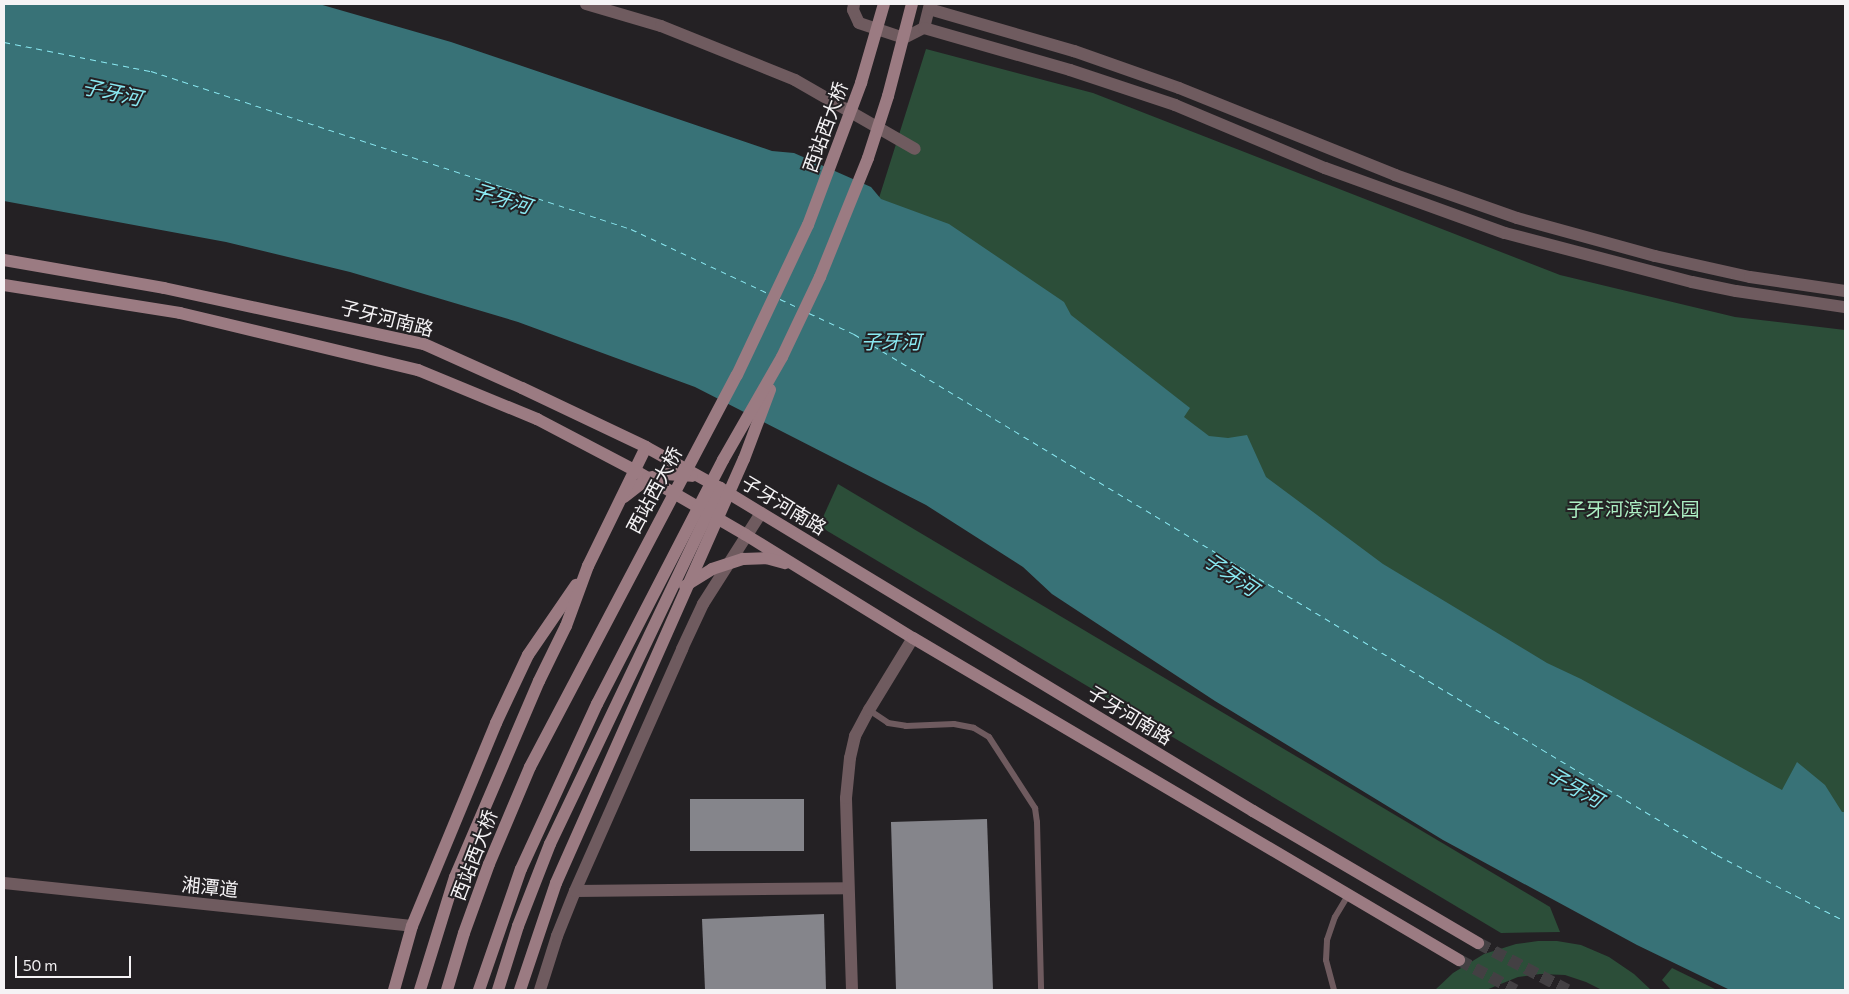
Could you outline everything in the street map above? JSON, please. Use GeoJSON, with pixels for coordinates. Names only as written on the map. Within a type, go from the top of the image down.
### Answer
{"type":"FeatureCollection","features":[{"type":"Feature","properties":{"kind":"main road","name":"西站西大桥"},"geometry":{"type":"LineString","coordinates":[[447,990],[464,934],[489,864],[530,766],[634,566],[737,375],[808,225],[861,83],[884,4]]}},
{"type":"Feature","properties":{"kind":"main road"},"geometry":{"type":"LineString","coordinates":[[479,990],[521,869],[597,704],[719,469],[782,357],[820,277],[868,158],[888,96],[912,4]]}},
{"type":"Feature","properties":{"kind":"main road","name":"子牙河南路"},"geometry":{"type":"LineString","coordinates":[[4,260],[164,288],[424,344],[646,447],[761,512],[1185,770],[1478,944]]}},
{"type":"Feature","properties":{"kind":"main road"},"geometry":{"type":"LineString","coordinates":[[4,285],[180,313],[418,370],[537,419],[634,470],[708,512],[913,638],[1459,960]]}},
{"type":"Feature","properties":{"kind":"main road"},"geometry":{"type":"LineString","coordinates":[[520,990],[556,883],[744,459],[782,357]]}},
{"type":"Feature","properties":{"kind":"main road"},"geometry":{"type":"LineString","coordinates":[[420,990],[455,876],[539,681],[566,626],[588,566],[646,447]]}},
{"type":"Feature","properties":{"kind":"main road"},"geometry":{"type":"LineString","coordinates":[[615,509],[630,490],[648,478],[665,474],[680,474],[704,480]]}},
{"type":"Feature","properties":{"kind":"main road"},"geometry":{"type":"LineString","coordinates":[[498,990],[518,926],[550,844],[720,488]]}},
{"type":"Feature","properties":{"kind":"main road"},"geometry":{"type":"LineString","coordinates":[[666,603],[698,577],[743,559],[766,558],[802,569]]}},
{"type":"Feature","properties":{"kind":"main road"},"geometry":{"type":"LineString","coordinates":[[394,990],[412,926],[496,723],[528,655],[588,566]]}},
{"type":"Feature","properties":{"kind":"street"},"geometry":{"type":"LineString","coordinates":[[586,4],[661,26],[794,80],[915,149]]}},
{"type":"Feature","properties":{"kind":"street"},"geometry":{"type":"LineString","coordinates":[[854,4],[853,10],[858,23],[904,38],[924,28],[1061,68],[1175,105],[1325,168],[1505,233],[1692,282],[1736,291],[1845,307]]}},
{"type":"Feature","properties":{"kind":"street"},"geometry":{"type":"LineString","coordinates":[[924,28],[929,6],[1074,51],[1153,78],[1395,174],[1517,218],[1664,258],[1750,276],[1845,291]]}},
{"type":"Feature","properties":{"kind":"street"},"geometry":{"type":"LineString","coordinates":[[540,990],[557,936],[575,891],[682,648],[703,604],[761,512]]}},
{"type":"Feature","properties":{"kind":"street"},"geometry":{"type":"LineString","coordinates":[[852,990],[846,798],[850,758],[855,736],[913,638]]}},
{"type":"Feature","properties":{"kind":"street","name":"湘潭道"},"geometry":{"type":"LineString","coordinates":[[4,883],[412,926]]}},
{"type":"Feature","properties":{"kind":"street"},"geometry":{"type":"LineString","coordinates":[[575,891],[848,888]]}},
{"type":"Feature","properties":{"kind":"lane"},"geometry":{"type":"LineString","coordinates":[[869,710],[888,723],[906,726],[954,724],[974,728],[989,737],[1035,808],[1037,822],[1041,990]]}},
{"type":"Feature","properties":{"kind":"lane"},"geometry":{"type":"LineString","coordinates":[[1334,990],[1326,960],[1327,940],[1335,917],[1349,894]]}},
{"type":"Feature","properties":{"kind":"green space","name":"子牙河滨河公园"},"geometry":{"type":"Polygon","coordinates":[[[926,49],[1093,93],[1560,275],[1735,317],[1845,330],[1845,847],[1629,758],[867,236],[926,49]]]}},
{"type":"Feature","properties":{"kind":"green space"},"geometry":{"type":"Polygon","coordinates":[[[838,484],[1550,907],[1560,932],[1501,933],[819,526],[838,484]]]}},
{"type":"Feature","properties":{"kind":"green space"},"geometry":{"type":"Polygon","coordinates":[[[1557,941],[1581,945],[1609,957],[1634,974],[1651,990],[1602,990],[1565,975],[1540,974],[1518,977],[1486,990],[1435,990],[1453,973],[1484,954],[1516,944],[1557,941]]]}},
{"type":"Feature","properties":{"kind":"green space"},"geometry":{"type":"Polygon","coordinates":[[[1672,968],[1717,990],[1671,990],[1662,980],[1672,968]]]}},
{"type":"Feature","properties":{"kind":"water","name":"子牙河"},"geometry":{"type":"Polygon","coordinates":[[[4,4],[319,4],[451,42],[772,151],[794,153],[871,187],[881,199],[949,224],[1064,302],[1071,315],[1190,408],[1184,417],[1209,436],[1228,438],[1247,435],[1266,477],[1383,564],[1547,663],[1581,679],[1782,790],[1797,762],[1825,785],[1842,812],[1845,812],[1845,990],[1730,990],[1637,945],[1443,840],[1215,701],[1052,594],[1023,567],[926,505],[695,387],[518,322],[350,272],[226,242],[4,201],[4,4]]]}},
{"type":"Feature","properties":{"kind":"building"},"geometry":{"type":"Polygon","coordinates":[[[690,799],[804,799],[804,851],[690,851],[690,799]]]}},
{"type":"Feature","properties":{"kind":"building"},"geometry":{"type":"Polygon","coordinates":[[[987,819],[993,990],[896,990],[891,822],[987,819]]]}},
{"type":"Feature","properties":{"kind":"building"},"geometry":{"type":"Polygon","coordinates":[[[824,914],[826,990],[705,990],[702,919],[824,914]]]}},
{"type":"Feature","properties":{"kind":"ferry route"},"geometry":{"type":"LineString","coordinates":[[4,42],[151,71],[631,229],[770,294]]}},
{"type":"Feature","properties":{"kind":"ferry route"},"geometry":{"type":"LineString","coordinates":[[780,299],[799,308]]}},
{"type":"Feature","properties":{"kind":"ferry route"},"geometry":{"type":"LineString","coordinates":[[809,313],[854,334],[1717,855],[1845,921]]}},
{"type":"Feature","properties":{"kind":"tunnel"},"geometry":{"type":"LineString","coordinates":[[1478,943],[1567,990]]}},
{"type":"Feature","properties":{"kind":"tunnel"},"geometry":{"type":"LineString","coordinates":[[1459,960],[1515,990]]}}]}
